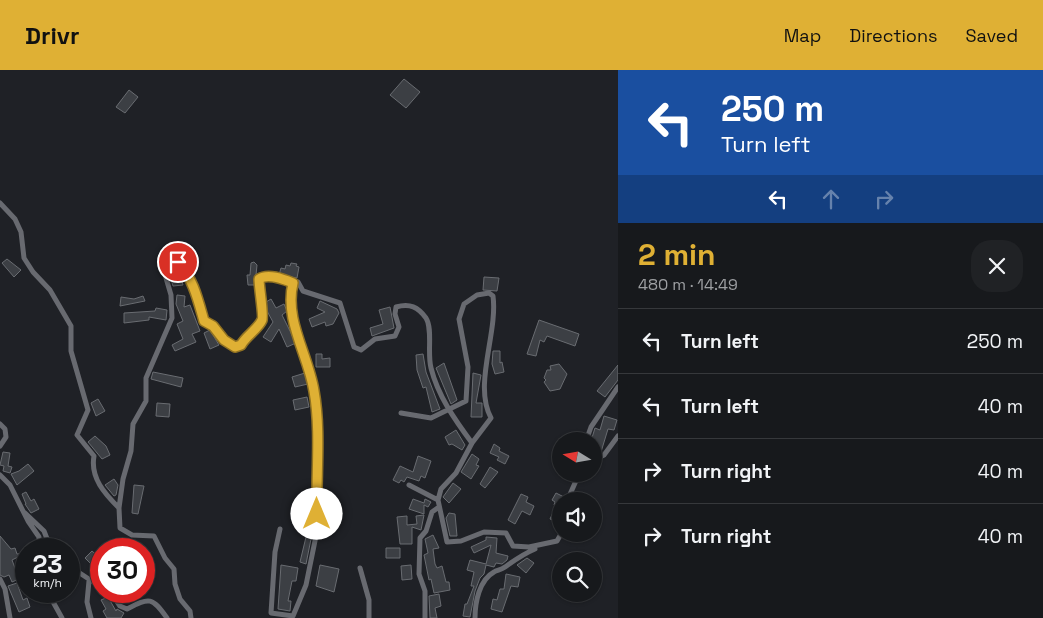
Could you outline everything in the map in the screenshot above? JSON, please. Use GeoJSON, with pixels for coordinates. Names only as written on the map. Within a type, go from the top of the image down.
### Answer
{"type":"FeatureCollection","features":[{"type":"Feature","properties":{"kind":"street"},"geometry":{"type":"LineString","coordinates":[[0,203],[15,219],[21,232],[24,258],[33,272],[50,290],[71,326],[71,351],[88,410],[77,435],[94,456],[93,464],[100,488],[119,508]]}},
{"type":"Feature","properties":{"kind":"street"},"geometry":{"type":"LineString","coordinates":[[191,618],[190,611],[180,599],[175,584],[174,569],[165,558],[154,536],[132,536],[120,528],[119,508],[123,479],[131,451],[133,424],[146,401],[146,378],[172,318],[171,295],[165,280],[164,271],[173,261],[178,262],[185,269],[198,296],[204,321],[213,326],[224,340],[235,347],[241,345],[246,336],[262,320],[263,310],[260,304],[259,279],[263,276],[274,277],[293,283],[298,282],[303,291],[340,303],[354,347],[361,350],[375,339],[395,336],[399,327],[394,314],[396,307],[406,304],[417,308],[427,320],[431,369],[447,408],[472,443]]}},
{"type":"Feature","properties":{"kind":"street"},"geometry":{"type":"LineString","coordinates":[[280,529],[275,552],[271,613],[293,616],[306,585],[317,531],[317,514],[314,392],[308,364],[292,320],[290,296],[293,283]]}},
{"type":"Feature","properties":{"kind":"street"},"geometry":{"type":"LineString","coordinates":[[401,414],[431,418],[447,408],[466,401],[468,368],[459,319],[464,304],[477,295],[489,293],[493,296],[495,312],[488,353],[485,389],[485,407],[491,418],[472,443],[456,472],[441,489],[438,500],[439,507],[447,542],[461,541],[484,532],[506,533],[513,546],[540,546]]}},
{"type":"Feature","properties":{"kind":"street"},"geometry":{"type":"LineString","coordinates":[[589,432],[618,387]]}},
{"type":"Feature","properties":{"kind":"street"},"geometry":{"type":"LineString","coordinates":[[0,424],[6,429],[6,437],[0,446]]}},
{"type":"Feature","properties":{"kind":"street"},"geometry":{"type":"LineString","coordinates":[[602,455],[618,436]]}},
{"type":"Feature","properties":{"kind":"street"},"geometry":{"type":"LineString","coordinates":[[0,475],[10,485],[39,538]]}},
{"type":"Feature","properties":{"kind":"street"},"geometry":{"type":"LineString","coordinates":[[409,485],[438,500]]}},
{"type":"Feature","properties":{"kind":"street"},"geometry":{"type":"LineString","coordinates":[[425,618],[425,591],[419,574],[420,538],[426,531],[432,512],[439,507]]}},
{"type":"Feature","properties":{"kind":"street"},"geometry":{"type":"LineString","coordinates":[[25,513],[44,530],[47,538]]}},
{"type":"Feature","properties":{"kind":"street"},"geometry":{"type":"LineString","coordinates":[[475,618],[476,602],[483,583],[493,572],[503,569],[514,559],[540,546],[554,542]]}},
{"type":"Feature","properties":{"kind":"street"},"geometry":{"type":"LineString","coordinates":[[360,568],[369,600],[369,618]]}},
{"type":"Feature","properties":{"kind":"street"},"geometry":{"type":"LineString","coordinates":[[80,574],[89,581],[87,602],[91,618]]}},
{"type":"Feature","properties":{"kind":"street"},"geometry":{"type":"LineString","coordinates":[[0,579],[6,589],[10,618]]}},
{"type":"Feature","properties":{"kind":"street"},"geometry":{"type":"LineString","coordinates":[[53,603],[62,618]]}},
{"type":"Feature","properties":{"kind":"street"},"geometry":{"type":"LineString","coordinates":[[118,603],[127,609],[138,603]]}},
{"type":"Feature","properties":{"kind":"street"},"geometry":{"type":"LineString","coordinates":[[155,603],[167,618]]}},
{"type":"Feature","properties":{"kind":"building"},"geometry":{"type":"Polygon","coordinates":[[[404,79],[420,92],[406,108],[390,95],[404,79]]]}},
{"type":"Feature","properties":{"kind":"building"},"geometry":{"type":"Polygon","coordinates":[[[129,90],[138,97],[125,113],[116,107],[129,90]]]}},
{"type":"Feature","properties":{"kind":"building"},"geometry":{"type":"Polygon","coordinates":[[[7,259],[21,270],[14,277],[2,263],[7,259]]]}},
{"type":"Feature","properties":{"kind":"building"},"geometry":{"type":"Polygon","coordinates":[[[254,262],[257,265],[255,285],[248,285],[247,275],[250,275],[251,263],[254,262]]]}},
{"type":"Feature","properties":{"kind":"building"},"geometry":{"type":"Polygon","coordinates":[[[291,263],[297,264],[296,266],[299,267],[297,278],[279,275],[281,268],[285,269],[286,265],[290,266],[291,263]]]}},
{"type":"Feature","properties":{"kind":"building"},"geometry":{"type":"Polygon","coordinates":[[[179,270],[183,285],[173,286],[169,272],[179,270]]]}},
{"type":"Feature","properties":{"kind":"building"},"geometry":{"type":"Polygon","coordinates":[[[484,277],[499,278],[497,291],[483,290],[484,277]]]}},
{"type":"Feature","properties":{"kind":"building"},"geometry":{"type":"Polygon","coordinates":[[[177,295],[185,296],[184,307],[190,305],[200,331],[192,334],[196,342],[175,351],[172,345],[183,339],[177,324],[183,321],[176,304],[177,295]]]}},
{"type":"Feature","properties":{"kind":"building"},"geometry":{"type":"Polygon","coordinates":[[[143,296],[145,301],[120,306],[121,297],[134,299],[143,296]]]}},
{"type":"Feature","properties":{"kind":"building"},"geometry":{"type":"Polygon","coordinates":[[[271,299],[276,308],[284,304],[287,311],[282,315],[296,343],[287,347],[279,329],[271,342],[263,337],[273,322],[267,311],[266,302],[271,299]]]}},
{"type":"Feature","properties":{"kind":"building"},"geometry":{"type":"Polygon","coordinates":[[[320,301],[337,309],[339,313],[333,324],[326,326],[325,322],[312,327],[309,319],[325,312],[317,308],[320,301]]]}},
{"type":"Feature","properties":{"kind":"building"},"geometry":{"type":"Polygon","coordinates":[[[390,307],[394,328],[372,336],[370,328],[383,324],[379,310],[390,307]]]}},
{"type":"Feature","properties":{"kind":"building"},"geometry":{"type":"Polygon","coordinates":[[[156,308],[167,310],[166,320],[149,317],[149,320],[124,323],[124,313],[155,311],[156,308]]]}},
{"type":"Feature","properties":{"kind":"building"},"geometry":{"type":"Polygon","coordinates":[[[539,320],[579,334],[575,346],[547,336],[544,342],[540,340],[536,356],[527,354],[539,320]]]}},
{"type":"Feature","properties":{"kind":"building"},"geometry":{"type":"Polygon","coordinates":[[[210,330],[219,345],[210,349],[204,333],[210,330]]]}},
{"type":"Feature","properties":{"kind":"building"},"geometry":{"type":"Polygon","coordinates":[[[493,351],[500,351],[500,363],[502,362],[504,372],[495,374],[492,364],[493,351]]]}},
{"type":"Feature","properties":{"kind":"building"},"geometry":{"type":"Polygon","coordinates":[[[316,354],[322,354],[322,359],[330,358],[330,367],[316,367],[316,354]]]}},
{"type":"Feature","properties":{"kind":"building"},"geometry":{"type":"Polygon","coordinates":[[[423,354],[426,372],[440,409],[432,412],[426,387],[423,388],[417,370],[416,355],[423,354]]]}},
{"type":"Feature","properties":{"kind":"building"},"geometry":{"type":"Polygon","coordinates":[[[444,363],[457,400],[451,404],[436,368],[444,363]]]}},
{"type":"Feature","properties":{"kind":"building"},"geometry":{"type":"Polygon","coordinates":[[[559,364],[567,374],[560,389],[550,391],[544,382],[546,380],[544,378],[547,370],[551,370],[550,366],[559,364]]]}},
{"type":"Feature","properties":{"kind":"building"},"geometry":{"type":"Polygon","coordinates":[[[618,365],[618,380],[605,397],[597,391],[618,365]]]}},
{"type":"Feature","properties":{"kind":"building"},"geometry":{"type":"Polygon","coordinates":[[[153,372],[183,378],[181,387],[151,379],[153,372]]]}},
{"type":"Feature","properties":{"kind":"building"},"geometry":{"type":"Polygon","coordinates":[[[305,373],[308,384],[295,387],[292,377],[305,373]]]}},
{"type":"Feature","properties":{"kind":"building"},"geometry":{"type":"Polygon","coordinates":[[[473,373],[481,375],[476,403],[482,403],[482,417],[471,417],[473,373]]]}},
{"type":"Feature","properties":{"kind":"building"},"geometry":{"type":"Polygon","coordinates":[[[307,397],[309,407],[295,410],[293,400],[307,397]]]}},
{"type":"Feature","properties":{"kind":"building"},"geometry":{"type":"Polygon","coordinates":[[[98,399],[105,411],[96,416],[91,403],[98,399]]]}},
{"type":"Feature","properties":{"kind":"building"},"geometry":{"type":"Polygon","coordinates":[[[157,403],[170,404],[169,417],[156,416],[157,403]]]}},
{"type":"Feature","properties":{"kind":"building"},"geometry":{"type":"Polygon","coordinates":[[[604,416],[617,420],[614,430],[608,429],[602,449],[602,432],[594,432],[595,428],[600,430],[604,416]]]}},
{"type":"Feature","properties":{"kind":"building"},"geometry":{"type":"Polygon","coordinates":[[[456,430],[465,445],[462,450],[452,444],[449,445],[445,437],[456,430]]]}},
{"type":"Feature","properties":{"kind":"building"},"geometry":{"type":"Polygon","coordinates":[[[95,436],[106,446],[110,455],[102,459],[88,442],[95,436]]]}},
{"type":"Feature","properties":{"kind":"building"},"geometry":{"type":"Polygon","coordinates":[[[494,444],[500,448],[499,451],[509,456],[505,464],[497,460],[499,457],[490,453],[494,444]]]}},
{"type":"Feature","properties":{"kind":"building"},"geometry":{"type":"Polygon","coordinates":[[[3,452],[10,453],[8,466],[12,467],[10,473],[3,471],[4,466],[0,465],[3,452]]]}},
{"type":"Feature","properties":{"kind":"building"},"geometry":{"type":"Polygon","coordinates":[[[472,454],[479,459],[476,465],[479,466],[471,479],[461,472],[472,454]]]}},
{"type":"Feature","properties":{"kind":"building"},"geometry":{"type":"Polygon","coordinates":[[[418,456],[431,461],[425,478],[421,476],[419,481],[407,477],[404,482],[401,480],[399,483],[393,480],[400,466],[413,472],[418,456]]]}},
{"type":"Feature","properties":{"kind":"building"},"geometry":{"type":"Polygon","coordinates":[[[28,464],[34,471],[17,485],[11,474],[28,464]]]}},
{"type":"Feature","properties":{"kind":"building"},"geometry":{"type":"Polygon","coordinates":[[[490,467],[498,472],[485,488],[480,484],[490,467]]]}},
{"type":"Feature","properties":{"kind":"building"},"geometry":{"type":"Polygon","coordinates":[[[114,479],[118,485],[116,495],[114,496],[105,485],[114,479]]]}},
{"type":"Feature","properties":{"kind":"building"},"geometry":{"type":"Polygon","coordinates":[[[453,483],[461,489],[449,503],[443,497],[453,483]]]}},
{"type":"Feature","properties":{"kind":"building"},"geometry":{"type":"Polygon","coordinates":[[[134,485],[144,486],[138,514],[132,513],[134,485]]]}},
{"type":"Feature","properties":{"kind":"building"},"geometry":{"type":"Polygon","coordinates":[[[26,492],[31,501],[34,499],[39,509],[31,513],[25,504],[22,494],[26,492]]]}},
{"type":"Feature","properties":{"kind":"building"},"geometry":{"type":"Polygon","coordinates":[[[521,494],[528,497],[526,502],[534,506],[530,515],[522,511],[515,524],[508,520],[521,494]]]}},
{"type":"Feature","properties":{"kind":"building"},"geometry":{"type":"Polygon","coordinates":[[[413,499],[424,503],[425,499],[431,502],[428,507],[424,505],[424,514],[409,509],[413,499]]]}},
{"type":"Feature","properties":{"kind":"building"},"geometry":{"type":"Polygon","coordinates":[[[449,513],[455,514],[457,536],[450,536],[446,518],[449,513]]]}},
{"type":"Feature","properties":{"kind":"building"},"geometry":{"type":"Polygon","coordinates":[[[424,515],[421,530],[412,527],[412,544],[400,544],[397,517],[407,516],[407,525],[417,524],[416,516],[424,515]]]}},
{"type":"Feature","properties":{"kind":"building"},"geometry":{"type":"Polygon","coordinates":[[[433,535],[439,548],[433,549],[435,564],[437,568],[442,566],[446,582],[449,582],[450,590],[434,593],[431,579],[429,580],[424,555],[428,553],[425,539],[433,535]]]}},
{"type":"Feature","properties":{"kind":"building"},"geometry":{"type":"Polygon","coordinates":[[[0,536],[11,549],[15,548],[15,558],[12,560],[15,568],[15,581],[12,582],[9,575],[4,577],[0,575],[0,536]]]}},
{"type":"Feature","properties":{"kind":"building"},"geometry":{"type":"Polygon","coordinates":[[[306,537],[311,539],[306,564],[300,562],[306,537]]]}},
{"type":"Feature","properties":{"kind":"building"},"geometry":{"type":"Polygon","coordinates":[[[486,537],[497,538],[496,553],[508,556],[507,560],[502,564],[496,563],[494,567],[486,565],[484,574],[480,578],[475,591],[470,617],[463,616],[465,604],[467,604],[474,586],[471,586],[474,572],[467,570],[470,560],[486,564],[491,545],[474,553],[471,547],[486,540],[486,537]]]}},
{"type":"Feature","properties":{"kind":"building"},"geometry":{"type":"Polygon","coordinates":[[[386,548],[400,548],[400,558],[386,558],[386,548]]]}},
{"type":"Feature","properties":{"kind":"building"},"geometry":{"type":"Polygon","coordinates":[[[90,553],[90,563],[85,558],[90,553]]]}},
{"type":"Feature","properties":{"kind":"building"},"geometry":{"type":"Polygon","coordinates":[[[527,558],[534,563],[526,573],[517,565],[527,558]]]}},
{"type":"Feature","properties":{"kind":"building"},"geometry":{"type":"Polygon","coordinates":[[[281,565],[298,568],[296,581],[292,581],[288,601],[291,601],[290,611],[278,609],[281,565]]]}},
{"type":"Feature","properties":{"kind":"building"},"geometry":{"type":"Polygon","coordinates":[[[320,565],[339,569],[334,592],[316,586],[320,565]]]}},
{"type":"Feature","properties":{"kind":"building"},"geometry":{"type":"Polygon","coordinates":[[[411,565],[412,579],[402,580],[401,566],[411,565]]]}},
{"type":"Feature","properties":{"kind":"building"},"geometry":{"type":"Polygon","coordinates":[[[506,574],[520,577],[518,587],[511,586],[502,612],[491,609],[493,599],[497,600],[500,589],[504,589],[506,574]]]}},
{"type":"Feature","properties":{"kind":"building"},"geometry":{"type":"Polygon","coordinates":[[[15,584],[15,603],[8,586],[15,584]]]}},
{"type":"Feature","properties":{"kind":"building"},"geometry":{"type":"Polygon","coordinates":[[[439,594],[441,606],[435,608],[437,618],[430,618],[429,596],[439,594]]]}},
{"type":"Feature","properties":{"kind":"building"},"geometry":{"type":"Polygon","coordinates":[[[15,603],[29,603],[30,607],[19,612],[15,603]]]}},
{"type":"Feature","properties":{"kind":"building"},"geometry":{"type":"Polygon","coordinates":[[[103,603],[111,603],[116,611],[117,609],[124,613],[121,618],[107,618],[103,611],[106,609],[103,603]]]}},
{"type":"Feature","properties":{"kind":"route"},"geometry":{"type":"LineString","coordinates":[[178,262],[185,269],[198,296],[204,321],[213,326],[224,340],[235,347],[241,345],[246,336],[262,320],[263,310],[260,304],[259,279],[263,276],[274,277],[293,283],[290,296],[292,320],[298,331],[314,392],[317,514]]}}]}
